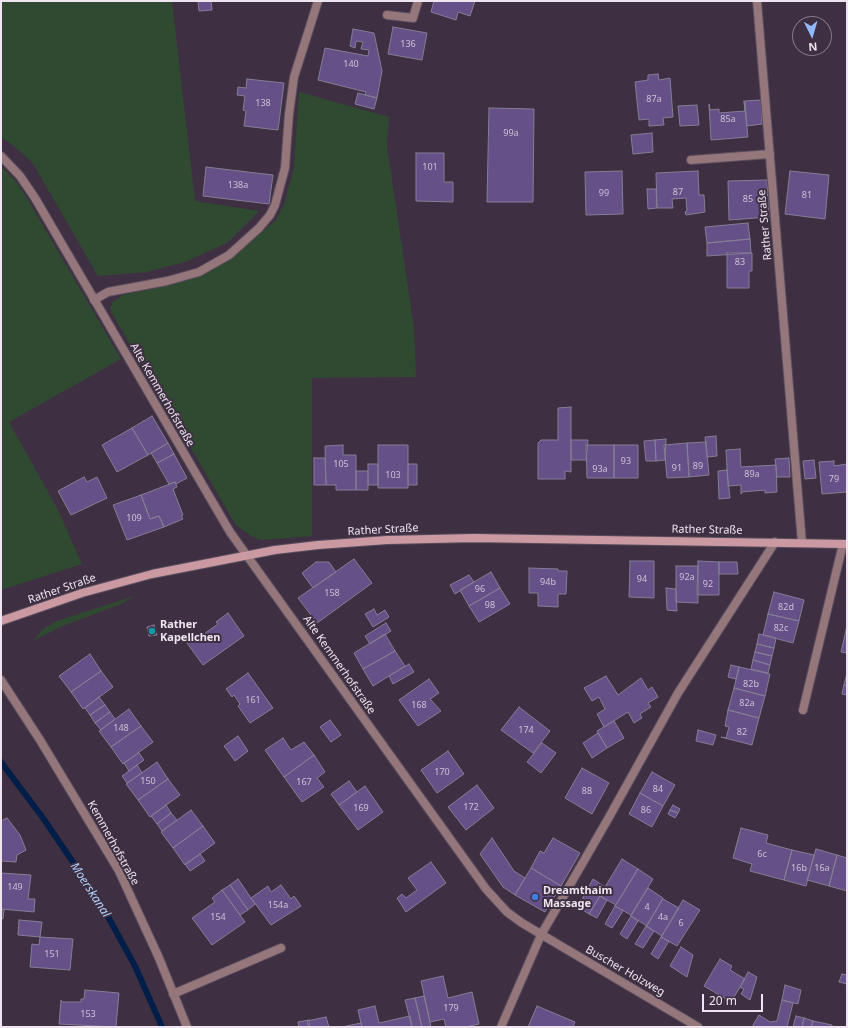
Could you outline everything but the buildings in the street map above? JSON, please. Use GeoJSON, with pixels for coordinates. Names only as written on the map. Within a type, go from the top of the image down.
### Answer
{"type":"FeatureCollection","features":[{"type":"Feature","properties":{"kind":"street"},"geometry":{"type":"LineString","coordinates":[[94,300],[108,292],[167,281],[199,272],[229,255],[270,215],[275,205],[285,168],[288,114],[294,77],[318,1]]}},
{"type":"Feature","properties":{"kind":"street"},"geometry":{"type":"LineString","coordinates":[[387,15],[413,18],[418,1]]}},
{"type":"Feature","properties":{"kind":"street","name":"Rather Straße"},"geometry":{"type":"LineString","coordinates":[[757,1],[802,543]]}},
{"type":"Feature","properties":{"kind":"street"},"geometry":{"type":"LineString","coordinates":[[691,160],[770,154]]}},
{"type":"Feature","properties":{"kind":"street","name":"Alte Kemmerhofstraße"},"geometry":{"type":"LineString","coordinates":[[1,156],[20,176],[31,192],[230,532],[486,889],[507,912],[541,934]]}},
{"type":"Feature","properties":{"kind":"street","name":"Rather Straße"},"geometry":{"type":"LineString","coordinates":[[1,621],[110,584],[246,555],[318,545],[427,538],[533,538],[845,544],[802,710]]}},
{"type":"Feature","properties":{"kind":"street"},"geometry":{"type":"LineString","coordinates":[[501,1027],[541,934],[608,819],[678,693],[775,542]]}},
{"type":"Feature","properties":{"kind":"street","name":"Kemmerhofstraße"},"geometry":{"type":"LineString","coordinates":[[1,680],[40,740],[118,871],[187,1027]]}},
{"type":"Feature","properties":{"kind":"street","name":"Buscher Holzweg"},"geometry":{"type":"LineString","coordinates":[[541,934],[698,1027]]}},
{"type":"Feature","properties":{"kind":"street"},"geometry":{"type":"LineString","coordinates":[[173,994],[281,948]]}},
{"type":"Feature","properties":{"kind":"green space"},"geometry":{"type":"Polygon","coordinates":[[[1,1],[172,1],[195,201],[259,211],[227,243],[185,262],[146,272],[98,276],[32,162],[1,137],[1,1]]]}},
{"type":"Feature","properties":{"kind":"green space"},"geometry":{"type":"Polygon","coordinates":[[[299,92],[389,117],[387,146],[414,328],[416,377],[312,378],[312,536],[262,540],[253,537],[236,525],[110,308],[113,302],[123,295],[170,285],[202,275],[230,259],[276,220],[284,205],[294,168],[299,92]]]}},
{"type":"Feature","properties":{"kind":"green space"},"geometry":{"type":"Polygon","coordinates":[[[1,166],[15,180],[28,200],[121,359],[9,422],[58,510],[82,564],[1,590],[1,166]]]}},
{"type":"Feature","properties":{"kind":"green space"},"geometry":{"type":"Polygon","coordinates":[[[134,596],[121,604],[65,625],[34,640],[42,630],[54,622],[134,596]]]}},
{"type":"Feature","properties":{"kind":"waterway","name":"Moerskanal"},"geometry":{"type":"LineString","coordinates":[[1,762],[43,818],[100,902],[135,966],[162,1027]]}},
{"type":"Feature","properties":{"kind":"place","name":"Rather Kapellchen"},"geometry":{"type":"Point","coordinates":[152,631]}},
{"type":"Feature","properties":{"kind":"place","name":"Dreamthaim Massage"},"geometry":{"type":"Point","coordinates":[535,897]}}]}
